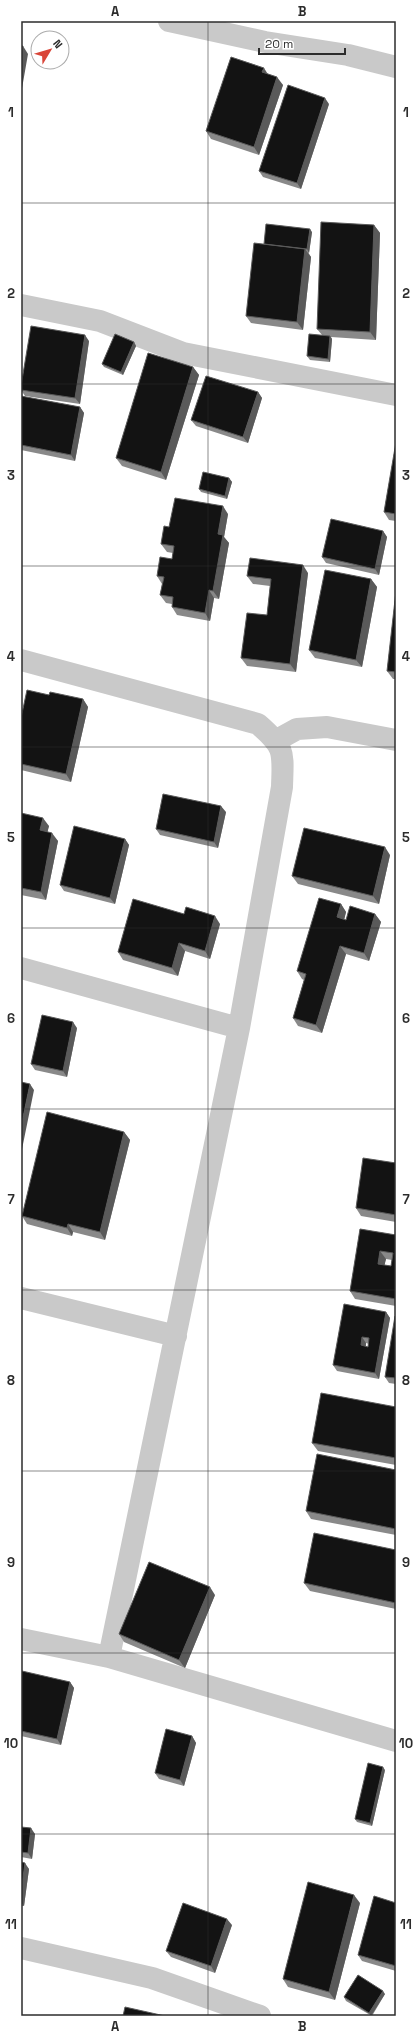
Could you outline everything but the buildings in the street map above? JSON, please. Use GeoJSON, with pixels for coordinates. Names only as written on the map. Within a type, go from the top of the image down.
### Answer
{"type":"FeatureCollection","features":[{"type":"Feature","properties":{"kind":"street"},"geometry":{"type":"LineString","coordinates":[[172,21],[265,42],[348,54],[396,67]]}},
{"type":"Feature","properties":{"kind":"street"},"geometry":{"type":"LineString","coordinates":[[21,305],[100,321],[183,353],[396,395]]}},
{"type":"Feature","properties":{"kind":"street"},"geometry":{"type":"LineString","coordinates":[[21,660],[258,724],[277,740],[283,758],[282,787],[240,1028],[109,1657]]}},
{"type":"Feature","properties":{"kind":"street"},"geometry":{"type":"LineString","coordinates":[[277,740],[297,728],[327,727],[396,740]]}},
{"type":"Feature","properties":{"kind":"street"},"geometry":{"type":"LineString","coordinates":[[21,968],[240,1028]]}},
{"type":"Feature","properties":{"kind":"street"},"geometry":{"type":"LineString","coordinates":[[21,1298],[176,1336]]}},
{"type":"Feature","properties":{"kind":"street"},"geometry":{"type":"LineString","coordinates":[[21,1639],[109,1657],[396,1741]]}},
{"type":"Feature","properties":{"kind":"street"},"geometry":{"type":"LineString","coordinates":[[21,1948],[152,1978],[260,2016]]}}]}
